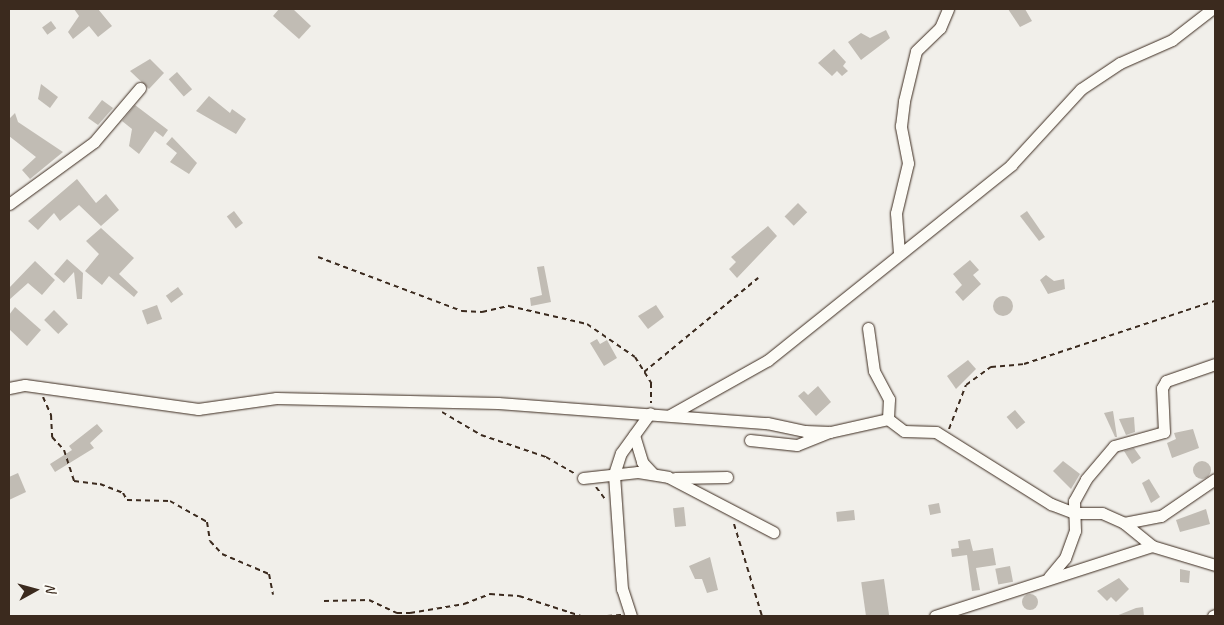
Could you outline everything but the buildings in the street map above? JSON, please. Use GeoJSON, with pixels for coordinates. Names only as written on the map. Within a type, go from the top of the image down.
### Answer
{"type":"FeatureCollection","features":[{"type":"Feature","properties":{"kind":"street"},"geometry":{"type":"LineString","coordinates":[[899,253],[896,213],[908,163],[901,126],[904,101],[916,51],[940,28],[948,9]]}},
{"type":"Feature","properties":{"kind":"street"},"geometry":{"type":"LineString","coordinates":[[670,415],[768,360],[1011,165],[1080,89],[1120,63],[1172,40],[1212,9]]}},
{"type":"Feature","properties":{"kind":"street"},"geometry":{"type":"LineString","coordinates":[[9,204],[94,142],[140,88]]}},
{"type":"Feature","properties":{"kind":"street"},"geometry":{"type":"LineString","coordinates":[[868,328],[874,371],[889,399],[888,419]]}},
{"type":"Feature","properties":{"kind":"street"},"geometry":{"type":"LineString","coordinates":[[1048,577],[1065,558],[1075,531],[1074,501],[1086,479],[1114,446],[1164,432],[1162,388],[1166,381],[1215,364]]}},
{"type":"Feature","properties":{"kind":"street"},"geometry":{"type":"LineString","coordinates":[[9,388],[40,388],[198,409],[276,398],[429,400],[650,413],[830,432]]}},
{"type":"Feature","properties":{"kind":"street"},"geometry":{"type":"LineString","coordinates":[[631,616],[622,588],[614,474],[621,453],[650,413]]}},
{"type":"Feature","properties":{"kind":"street"},"geometry":{"type":"LineString","coordinates":[[750,440],[797,446],[830,432],[888,419],[904,431],[936,432],[1032,496],[1075,513],[1102,513],[1124,523],[1152,546],[1215,566]]}},
{"type":"Feature","properties":{"kind":"street"},"geometry":{"type":"LineString","coordinates":[[634,435],[642,462],[653,474]]}},
{"type":"Feature","properties":{"kind":"street"},"geometry":{"type":"LineString","coordinates":[[583,478],[614,474],[653,474],[668,477],[727,477]]}},
{"type":"Feature","properties":{"kind":"street"},"geometry":{"type":"LineString","coordinates":[[668,477],[773,532]]}},
{"type":"Feature","properties":{"kind":"street"},"geometry":{"type":"LineString","coordinates":[[1124,523],[1161,516],[1215,479]]}},
{"type":"Feature","properties":{"kind":"street"},"geometry":{"type":"LineString","coordinates":[[935,616],[1048,577],[1152,546]]}},
{"type":"Feature","properties":{"kind":"path"},"geometry":{"type":"LineString","coordinates":[[318,256],[462,311],[482,312],[509,306],[587,324],[635,357],[651,383],[650,413]]}},
{"type":"Feature","properties":{"kind":"path"},"geometry":{"type":"LineString","coordinates":[[644,372],[758,278]]}},
{"type":"Feature","properties":{"kind":"path"},"geometry":{"type":"LineString","coordinates":[[950,443],[952,415],[966,385],[991,367],[1024,364],[1215,301]]}},
{"type":"Feature","properties":{"kind":"path"},"geometry":{"type":"LineString","coordinates":[[40,388],[51,415],[52,438],[64,450],[74,481],[100,484],[122,493],[127,500],[177,505],[207,522],[210,541],[222,554],[269,574],[273,595]]}},
{"type":"Feature","properties":{"kind":"path"},"geometry":{"type":"LineString","coordinates":[[429,400],[450,419],[481,435],[546,458],[583,478],[608,505]]}},
{"type":"Feature","properties":{"kind":"path"},"geometry":{"type":"LineString","coordinates":[[728,510],[744,546],[762,616]]}},
{"type":"Feature","properties":{"kind":"path"},"geometry":{"type":"LineString","coordinates":[[324,601],[370,600],[397,613],[410,613],[464,604],[490,594],[519,596],[581,616]]}}]}
